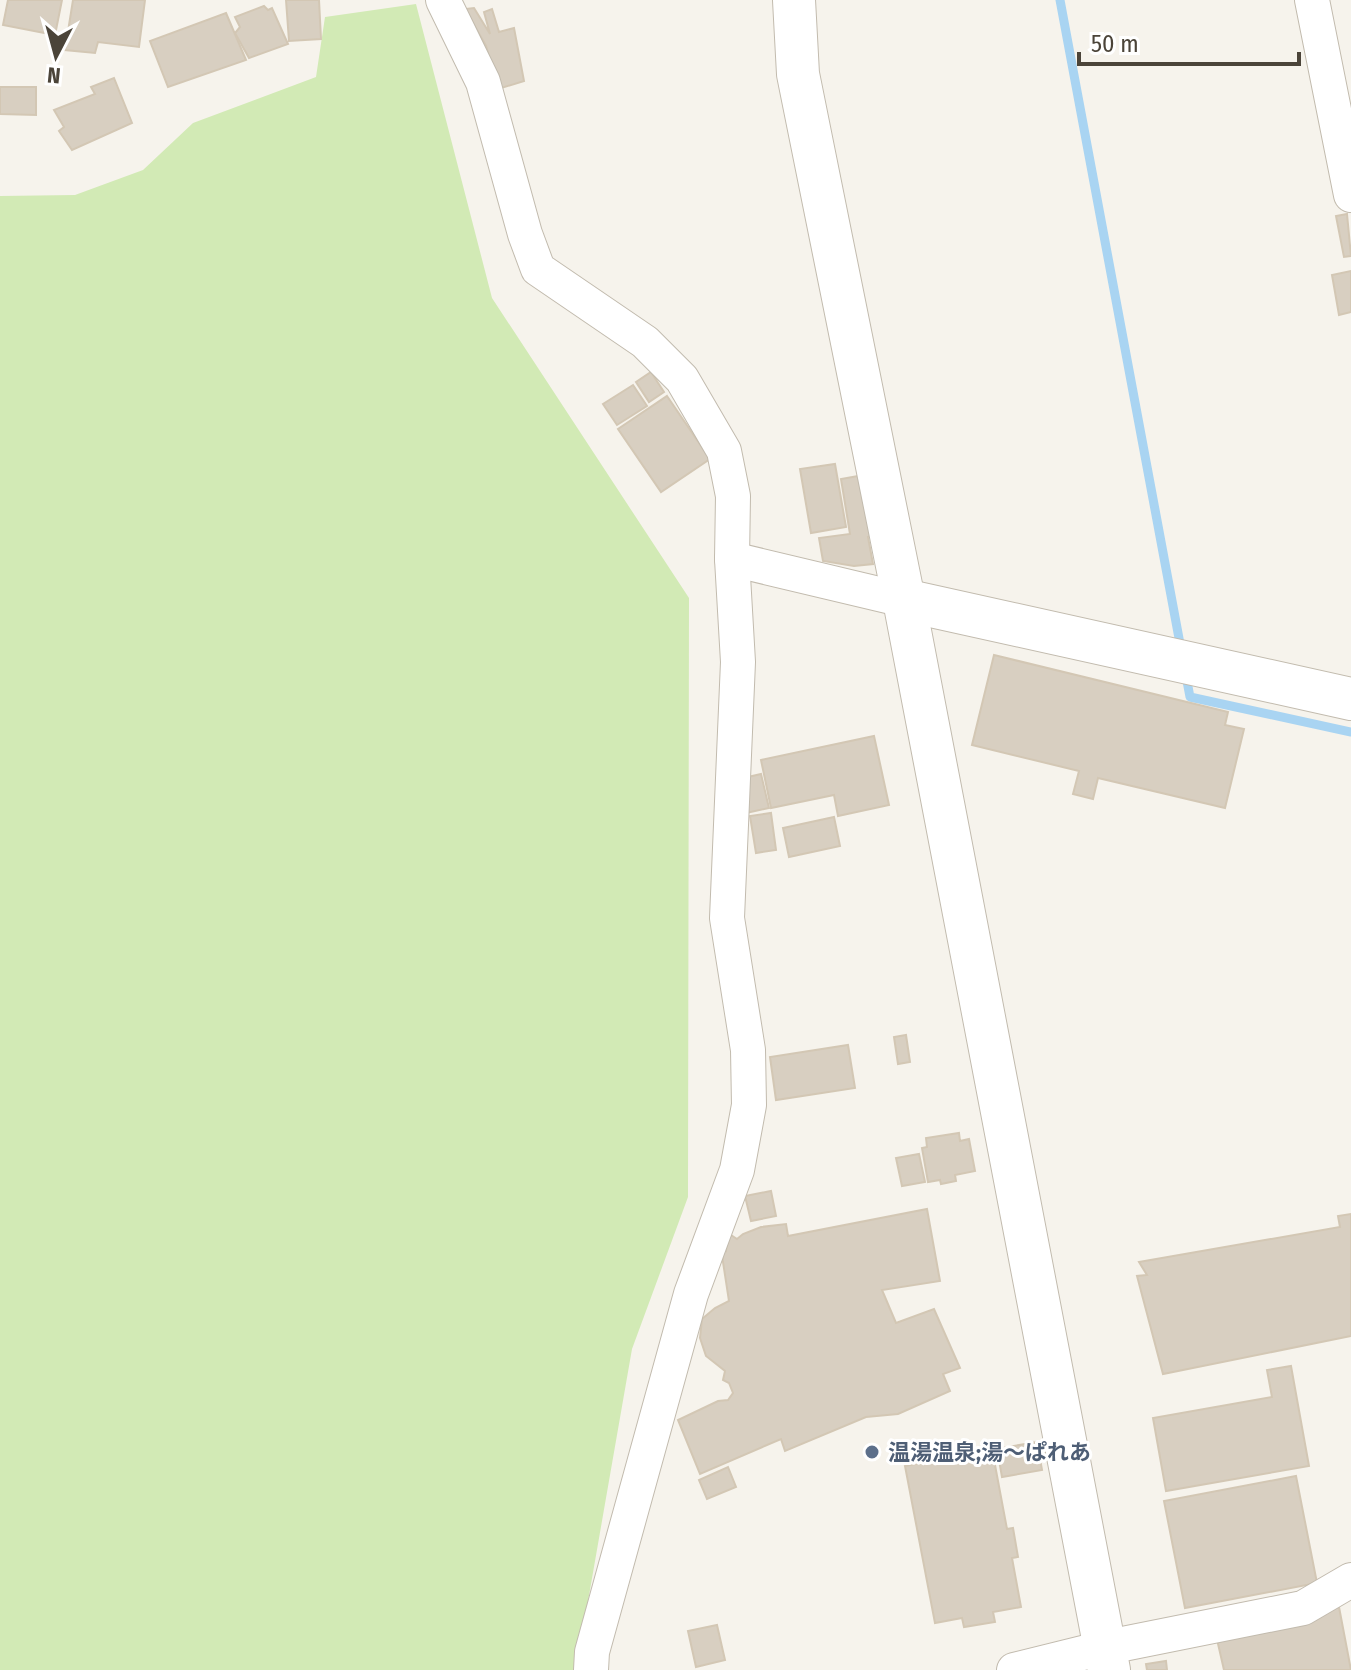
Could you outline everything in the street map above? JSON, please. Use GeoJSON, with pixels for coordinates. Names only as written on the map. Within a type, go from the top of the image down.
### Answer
{"type":"FeatureCollection","features":[{"type":"Feature","properties":{"kind":"street"},"geometry":{"type":"LineString","coordinates":[[443,0],[483,82],[525,234],[538,269],[645,342],[682,379],[724,451],[733,496],[732,559],[738,662],[727,918],[748,1050],[749,1105],[737,1170],[691,1294],[592,1652],[591,1670]]}},
{"type":"Feature","properties":{"kind":"street"},"geometry":{"type":"LineString","coordinates":[[794,0],[798,74],[904,600],[1106,1659]]}},
{"type":"Feature","properties":{"kind":"street"},"geometry":{"type":"LineString","coordinates":[[1312,0],[1351,195]]}},
{"type":"Feature","properties":{"kind":"street"},"geometry":{"type":"LineString","coordinates":[[732,559],[1351,699]]}},
{"type":"Feature","properties":{"kind":"street"},"geometry":{"type":"LineString","coordinates":[[1014,1670],[1106,1659],[1303,1608],[1351,1580]]}},
{"type":"Feature","properties":{"kind":"green space"},"geometry":{"type":"Polygon","coordinates":[[[416,4],[492,298],[689,598],[688,1197],[632,1349],[576,1670],[0,1670],[0,196],[75,195],[143,170],[193,123],[316,77],[325,17],[416,4]]]}},
{"type":"Feature","properties":{"kind":"building"},"geometry":{"type":"Polygon","coordinates":[[[8,0],[62,0],[55,35],[3,25],[8,0]]]}},
{"type":"Feature","properties":{"kind":"building"},"geometry":{"type":"Polygon","coordinates":[[[73,0],[145,0],[139,47],[98,42],[95,53],[65,50],[73,0]]]}},
{"type":"Feature","properties":{"kind":"building"},"geometry":{"type":"Polygon","coordinates":[[[286,0],[319,0],[321,39],[289,41],[286,0]]]}},
{"type":"Feature","properties":{"kind":"building"},"geometry":{"type":"Polygon","coordinates":[[[264,6],[268,10],[272,8],[288,44],[249,58],[235,33],[240,27],[235,17],[264,6]]]}},
{"type":"Feature","properties":{"kind":"building"},"geometry":{"type":"Polygon","coordinates":[[[474,8],[490,34],[484,12],[492,9],[499,32],[514,28],[524,81],[498,89],[486,46],[465,9],[474,8]]]}},
{"type":"Feature","properties":{"kind":"building"},"geometry":{"type":"Polygon","coordinates":[[[226,13],[246,60],[168,87],[150,41],[226,13]]]}},
{"type":"Feature","properties":{"kind":"building"},"geometry":{"type":"Polygon","coordinates":[[[114,78],[132,123],[72,150],[59,131],[64,127],[54,110],[95,94],[91,87],[114,78]]]}},
{"type":"Feature","properties":{"kind":"building"},"geometry":{"type":"Polygon","coordinates":[[[0,87],[36,87],[36,115],[0,114],[0,87]]]}},
{"type":"Feature","properties":{"kind":"building"},"geometry":{"type":"Polygon","coordinates":[[[1347,214],[1351,256],[1344,257],[1336,216],[1347,214]]]}},
{"type":"Feature","properties":{"kind":"building"},"geometry":{"type":"Polygon","coordinates":[[[1351,271],[1351,312],[1339,315],[1332,275],[1351,271]]]}},
{"type":"Feature","properties":{"kind":"building"},"geometry":{"type":"Polygon","coordinates":[[[651,372],[664,392],[649,402],[636,382],[651,372]]]}},
{"type":"Feature","properties":{"kind":"building"},"geometry":{"type":"Polygon","coordinates":[[[633,385],[647,406],[617,425],[603,404],[633,385]]]}},
{"type":"Feature","properties":{"kind":"building"},"geometry":{"type":"Polygon","coordinates":[[[667,396],[710,459],[661,492],[618,429],[667,396]]]}},
{"type":"Feature","properties":{"kind":"building"},"geometry":{"type":"Polygon","coordinates":[[[835,464],[846,527],[811,533],[800,469],[835,464]]]}},
{"type":"Feature","properties":{"kind":"building"},"geometry":{"type":"Polygon","coordinates":[[[864,475],[876,535],[868,537],[873,564],[854,566],[823,561],[819,538],[850,534],[841,479],[864,475]]]}},
{"type":"Feature","properties":{"kind":"building"},"geometry":{"type":"Polygon","coordinates":[[[994,655],[1228,712],[1225,725],[1244,729],[1225,808],[1098,778],[1093,799],[1073,794],[1079,771],[972,745],[994,655]]]}},
{"type":"Feature","properties":{"kind":"building"},"geometry":{"type":"Polygon","coordinates":[[[874,736],[889,805],[838,816],[834,795],[771,808],[761,760],[874,736]]]}},
{"type":"Feature","properties":{"kind":"building"},"geometry":{"type":"Polygon","coordinates":[[[761,774],[769,808],[746,813],[739,779],[761,774]]]}},
{"type":"Feature","properties":{"kind":"building"},"geometry":{"type":"Polygon","coordinates":[[[771,813],[776,850],[756,853],[750,816],[771,813]]]}},
{"type":"Feature","properties":{"kind":"building"},"geometry":{"type":"Polygon","coordinates":[[[834,817],[840,846],[789,857],[783,828],[834,817]]]}},
{"type":"Feature","properties":{"kind":"building"},"geometry":{"type":"Polygon","coordinates":[[[906,1035],[910,1062],[898,1064],[894,1037],[906,1035]]]}},
{"type":"Feature","properties":{"kind":"building"},"geometry":{"type":"Polygon","coordinates":[[[848,1045],[855,1088],[776,1100],[770,1057],[848,1045]]]}},
{"type":"Feature","properties":{"kind":"building"},"geometry":{"type":"Polygon","coordinates":[[[959,1133],[960,1141],[969,1139],[975,1171],[955,1175],[956,1181],[941,1184],[940,1180],[928,1182],[922,1148],[927,1147],[926,1138],[959,1133]]]}},
{"type":"Feature","properties":{"kind":"building"},"geometry":{"type":"Polygon","coordinates":[[[919,1154],[925,1182],[902,1186],[896,1158],[919,1154]]]}},
{"type":"Feature","properties":{"kind":"building"},"geometry":{"type":"Polygon","coordinates":[[[771,1191],[776,1216],[751,1221],[745,1196],[771,1191]]]}},
{"type":"Feature","properties":{"kind":"building"},"geometry":{"type":"Polygon","coordinates":[[[927,1209],[940,1281],[882,1290],[896,1323],[934,1309],[960,1368],[943,1374],[950,1391],[898,1414],[866,1417],[785,1451],[781,1439],[700,1474],[678,1420],[718,1401],[728,1400],[733,1393],[729,1383],[723,1380],[725,1371],[706,1356],[700,1338],[702,1319],[729,1301],[721,1249],[726,1251],[731,1235],[737,1239],[761,1227],[786,1224],[788,1236],[927,1209]]]}},
{"type":"Feature","properties":{"kind":"building"},"geometry":{"type":"Polygon","coordinates":[[[1351,1214],[1351,1336],[1163,1374],[1137,1276],[1147,1275],[1139,1262],[1340,1227],[1338,1216],[1351,1214]]]}},
{"type":"Feature","properties":{"kind":"building"},"geometry":{"type":"Polygon","coordinates":[[[1291,1366],[1309,1466],[1166,1491],[1153,1418],[1272,1397],[1267,1370],[1291,1366]]]}},
{"type":"Feature","properties":{"kind":"building"},"geometry":{"type":"Polygon","coordinates":[[[1037,1442],[1042,1470],[1002,1477],[999,1460],[1004,1459],[1002,1448],[1037,1442]]]}},
{"type":"Feature","properties":{"kind":"building"},"geometry":{"type":"Polygon","coordinates":[[[992,1449],[1007,1529],[1013,1528],[1018,1557],[1012,1558],[1021,1607],[993,1612],[995,1622],[964,1627],[962,1618],[935,1623],[905,1466],[992,1449]]]}},
{"type":"Feature","properties":{"kind":"building"},"geometry":{"type":"Polygon","coordinates":[[[728,1467],[736,1487],[707,1499],[699,1480],[728,1467]]]}},
{"type":"Feature","properties":{"kind":"building"},"geometry":{"type":"Polygon","coordinates":[[[1296,1476],[1317,1583],[1185,1608],[1164,1501],[1296,1476]]]}},
{"type":"Feature","properties":{"kind":"building"},"geometry":{"type":"Polygon","coordinates":[[[1339,1607],[1351,1670],[1224,1670],[1216,1635],[1339,1607]]]}},
{"type":"Feature","properties":{"kind":"building"},"geometry":{"type":"Polygon","coordinates":[[[717,1625],[725,1660],[696,1667],[688,1631],[717,1625]]]}},
{"type":"Feature","properties":{"kind":"building"},"geometry":{"type":"Polygon","coordinates":[[[1166,1661],[1167,1670],[1147,1670],[1146,1664],[1166,1661]]]}},
{"type":"Feature","properties":{"kind":"waterway"},"geometry":{"type":"LineString","coordinates":[[1060,0],[1181,649]]}},
{"type":"Feature","properties":{"kind":"waterway"},"geometry":{"type":"LineString","coordinates":[[1186,676],[1190,697],[1351,732]]}},
{"type":"Feature","properties":{"kind":"place","name":"温湯温泉;湯〜ぱれあ"},"geometry":{"type":"Point","coordinates":[872,1452]}}]}
